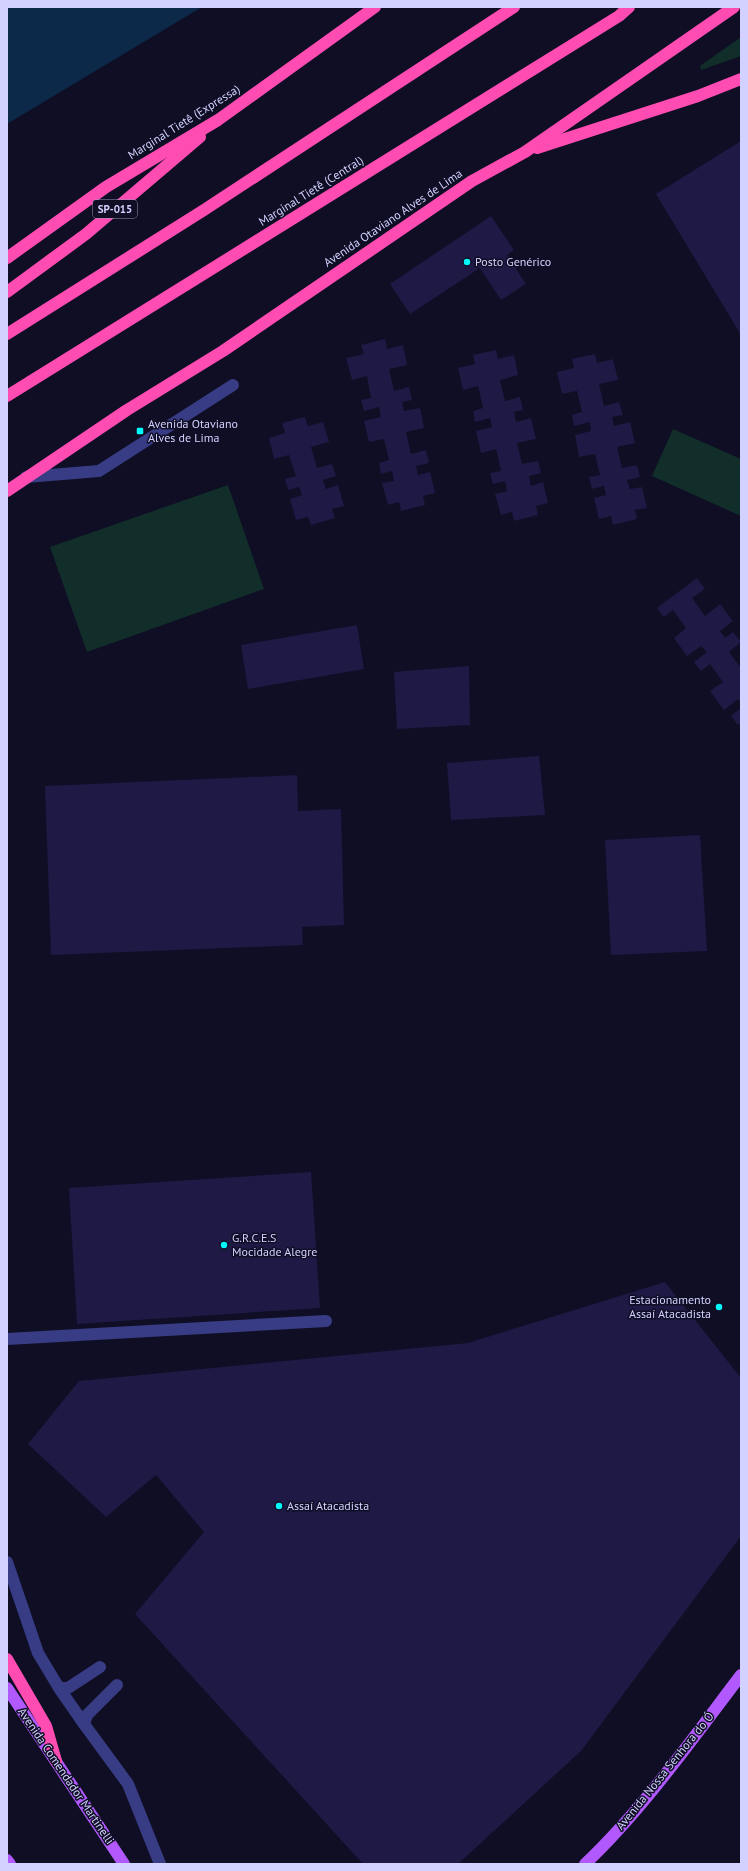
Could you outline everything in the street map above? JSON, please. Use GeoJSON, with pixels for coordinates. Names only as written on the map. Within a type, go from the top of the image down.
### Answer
{"type":"FeatureCollection","features":[{"type":"Feature","properties":{"kind":"highway","name":"Marginal Tietê (Expressa)"},"geometry":{"type":"LineString","coordinates":[[7,258],[106,187],[218,120],[375,7]]}},
{"type":"Feature","properties":{"kind":"highway"},"geometry":{"type":"LineString","coordinates":[[7,334],[204,210],[514,7]]}},
{"type":"Feature","properties":{"kind":"highway","name":"Marginal Tietê (Central)"},"geometry":{"type":"LineString","coordinates":[[7,396],[619,16],[629,7]]}},
{"type":"Feature","properties":{"kind":"highway"},"geometry":{"type":"LineString","coordinates":[[619,16],[633,7]]}},
{"type":"Feature","properties":{"kind":"highway","name":"Avenida Otaviano Alves de Lima"},"geometry":{"type":"LineString","coordinates":[[7,491],[127,410],[223,351],[472,182],[524,152],[734,7]]}},
{"type":"Feature","properties":{"kind":"highway"},"geometry":{"type":"LineString","coordinates":[[524,152],[698,96],[741,79]]}},
{"type":"Feature","properties":{"kind":"highway","name":"SP-015"},"geometry":{"type":"LineString","coordinates":[[7,292],[86,234],[180,156],[218,120]]}},
{"type":"Feature","properties":{"kind":"highway"},"geometry":{"type":"LineString","coordinates":[[7,1659],[46,1726],[56,1761]]}},
{"type":"Feature","properties":{"kind":"main road","name":"Avenida Nossa Senhora do Ó"},"geometry":{"type":"LineString","coordinates":[[584,1864],[599,1850],[667,1772],[741,1675]]}},
{"type":"Feature","properties":{"kind":"main road","name":"Avenida Comendador Martinelli"},"geometry":{"type":"LineString","coordinates":[[7,1688],[124,1864]]}},
{"type":"Feature","properties":{"kind":"main road"},"geometry":{"type":"LineString","coordinates":[[7,1860],[10,1864]]}},
{"type":"Feature","properties":{"kind":"street"},"geometry":{"type":"LineString","coordinates":[[26,477],[99,471],[233,385]]}},
{"type":"Feature","properties":{"kind":"street"},"geometry":{"type":"LineString","coordinates":[[7,1339],[326,1321]]}},
{"type":"Feature","properties":{"kind":"street"},"geometry":{"type":"LineString","coordinates":[[7,1562],[38,1653],[59,1688],[128,1784],[160,1864]]}},
{"type":"Feature","properties":{"kind":"street"},"geometry":{"type":"LineString","coordinates":[[59,1688],[68,1688],[100,1667]]}},
{"type":"Feature","properties":{"kind":"street"},"geometry":{"type":"LineString","coordinates":[[84,1724],[87,1715],[117,1685]]}},
{"type":"Feature","properties":{"kind":"green space"},"geometry":{"type":"Polygon","coordinates":[[[741,37],[741,56],[701,70],[700,66],[741,37]]]}},
{"type":"Feature","properties":{"kind":"green space"},"geometry":{"type":"Polygon","coordinates":[[[673,429],[741,459],[741,516],[652,476],[673,429]]]}},
{"type":"Feature","properties":{"kind":"green space"},"geometry":{"type":"Polygon","coordinates":[[[228,485],[264,589],[87,652],[50,547],[228,485]]]}},
{"type":"Feature","properties":{"kind":"water"},"geometry":{"type":"Polygon","coordinates":[[[7,7],[202,7],[7,124],[7,7]]]}},
{"type":"Feature","properties":{"kind":"building"},"geometry":{"type":"Polygon","coordinates":[[[741,141],[741,335],[656,194],[741,141]]]}},
{"type":"Feature","properties":{"kind":"building","name":"Posto Genérico"},"geometry":{"type":"Polygon","coordinates":[[[491,216],[514,250],[507,255],[526,284],[501,300],[480,268],[410,314],[390,284],[491,216]]]}},
{"type":"Feature","properties":{"kind":"building"},"geometry":{"type":"Polygon","coordinates":[[[385,339],[387,349],[403,345],[407,365],[389,369],[394,391],[409,387],[412,400],[402,402],[404,411],[420,408],[424,428],[406,432],[411,454],[426,450],[429,463],[416,466],[418,475],[430,472],[435,493],[423,496],[425,505],[401,511],[399,502],[388,505],[382,483],[394,481],[392,471],[381,474],[379,463],[389,460],[384,439],[369,442],[364,421],[381,417],[379,407],[364,411],[361,400],[371,398],[367,376],[352,380],[346,358],[364,354],[361,345],[385,339]]]}},
{"type":"Feature","properties":{"kind":"building"},"geometry":{"type":"Polygon","coordinates":[[[496,350],[498,359],[514,355],[518,375],[500,380],[505,401],[520,397],[523,410],[514,412],[516,422],[531,418],[536,439],[517,443],[522,464],[538,461],[541,473],[529,476],[531,486],[543,482],[548,503],[536,506],[538,515],[514,521],[512,512],[501,515],[495,494],[507,491],[505,481],[493,484],[490,473],[501,471],[496,449],[481,453],[476,431],[492,427],[490,418],[475,422],[473,411],[483,408],[478,386],[463,390],[458,368],[475,364],[473,355],[496,350]]]}},
{"type":"Feature","properties":{"kind":"building"},"geometry":{"type":"Polygon","coordinates":[[[595,354],[597,363],[613,359],[618,380],[599,384],[604,406],[619,402],[623,415],[612,417],[614,426],[630,422],[635,443],[617,447],[622,468],[637,465],[640,477],[627,480],[630,489],[642,487],[647,508],[635,510],[637,519],[613,525],[611,516],[599,519],[594,498],[606,495],[604,486],[592,489],[589,477],[600,475],[595,454],[579,457],[575,435],[591,431],[590,422],[574,426],[572,415],[582,412],[577,391],[562,394],[557,372],[574,368],[572,359],[595,354]]]}},
{"type":"Feature","properties":{"kind":"building"},"geometry":{"type":"Polygon","coordinates":[[[305,417],[308,426],[323,422],[329,442],[311,447],[317,468],[332,464],[336,476],[323,480],[326,489],[338,485],[344,506],[332,509],[335,518],[311,525],[308,517],[296,520],[290,499],[302,495],[299,487],[288,490],[285,479],[296,476],[289,455],[274,459],[269,438],[285,433],[282,423],[305,417]]]}},
{"type":"Feature","properties":{"kind":"building"},"geometry":{"type":"Polygon","coordinates":[[[697,578],[705,589],[692,598],[705,616],[720,604],[733,621],[720,631],[725,638],[733,632],[741,642],[729,652],[741,668],[741,704],[738,699],[724,710],[710,691],[723,682],[710,664],[701,671],[694,662],[707,652],[701,646],[687,656],[674,638],[686,628],[673,610],[664,617],[657,608],[697,578]]]}},
{"type":"Feature","properties":{"kind":"building"},"geometry":{"type":"Polygon","coordinates":[[[357,625],[364,669],[248,689],[241,645],[357,625]]]}},
{"type":"Feature","properties":{"kind":"building"},"geometry":{"type":"Polygon","coordinates":[[[469,666],[470,725],[397,729],[394,672],[469,666]]]}},
{"type":"Feature","properties":{"kind":"building"},"geometry":{"type":"Polygon","coordinates":[[[741,708],[741,723],[738,725],[731,716],[741,708]]]}},
{"type":"Feature","properties":{"kind":"building"},"geometry":{"type":"Polygon","coordinates":[[[539,756],[545,815],[451,820],[447,763],[539,756]]]}},
{"type":"Feature","properties":{"kind":"building"},"geometry":{"type":"Polygon","coordinates":[[[297,775],[298,811],[341,809],[344,925],[302,927],[303,945],[51,955],[45,786],[297,775]]]}},
{"type":"Feature","properties":{"kind":"building"},"geometry":{"type":"Polygon","coordinates":[[[700,835],[707,951],[611,955],[605,840],[700,835]]]}},
{"type":"Feature","properties":{"kind":"building"},"geometry":{"type":"Polygon","coordinates":[[[311,1172],[320,1308],[77,1324],[69,1188],[311,1172]]]}},
{"type":"Feature","properties":{"kind":"building"},"geometry":{"type":"Polygon","coordinates":[[[665,1282],[741,1378],[741,1536],[581,1751],[458,1864],[363,1864],[135,1614],[204,1532],[156,1475],[106,1517],[28,1444],[79,1381],[468,1343],[665,1282]]]}},
{"type":"Feature","properties":{"kind":"place","name":"Posto Genérico"},"geometry":{"type":"Point","coordinates":[467,262]}},
{"type":"Feature","properties":{"kind":"place","name":"Avenida Otaviano Alves de Lima"},"geometry":{"type":"Point","coordinates":[140,431]}},
{"type":"Feature","properties":{"kind":"place","name":"G.R.C.E.S Mocidade Alegre"},"geometry":{"type":"Point","coordinates":[224,1245]}},
{"type":"Feature","properties":{"kind":"place","name":"Estacionamento Assaí Atacadista"},"geometry":{"type":"Point","coordinates":[719,1307]}},
{"type":"Feature","properties":{"kind":"place","name":"Assaí Atacadista"},"geometry":{"type":"Point","coordinates":[279,1506]}}]}
